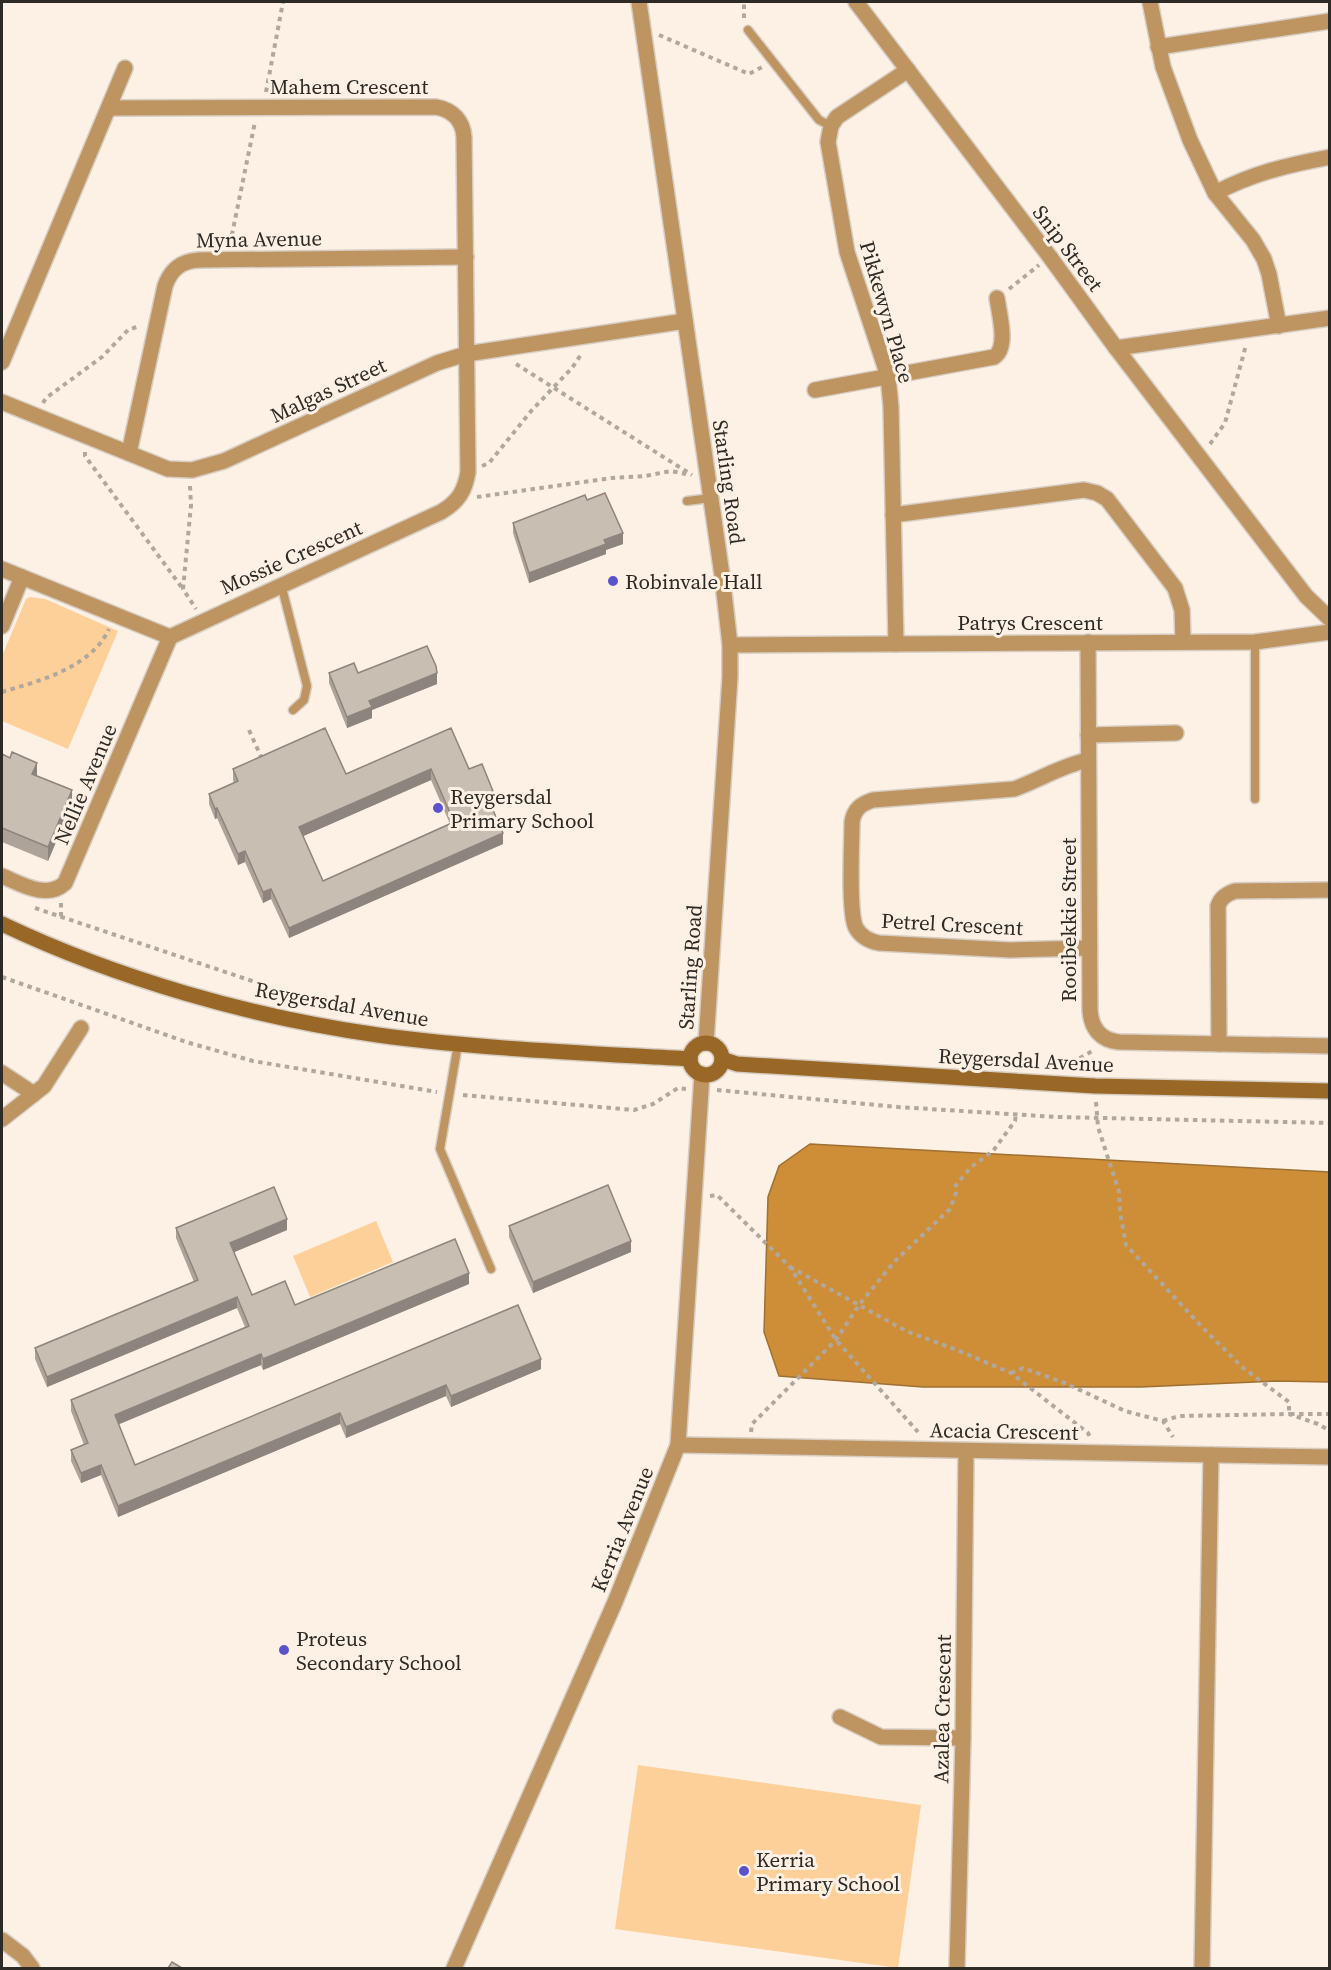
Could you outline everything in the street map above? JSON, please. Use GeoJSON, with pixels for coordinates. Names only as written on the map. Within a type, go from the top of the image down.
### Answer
{"type":"FeatureCollection","features":[{"type":"Feature","properties":{"kind":"main road","name":"Reygersdal Avenue"},"geometry":{"type":"LineString","coordinates":[[2,924],[100,964],[217,1001],[320,1025],[378,1035],[458,1044],[690,1059]]}},
{"type":"Feature","properties":{"kind":"main road"},"geometry":{"type":"LineString","coordinates":[[706,1043],[716,1046],[722,1059],[718,1069],[702,1082],[690,1059],[697,1046],[706,1043]]}},
{"type":"Feature","properties":{"kind":"main road","name":"Reygersdal Avenue"},"geometry":{"type":"LineString","coordinates":[[722,1059],[737,1064],[1095,1086],[1329,1091]]}},
{"type":"Feature","properties":{"kind":"street","name":"Starling Road"},"geometry":{"type":"LineString","coordinates":[[639,2],[730,645],[730,677],[706,1043]]}},
{"type":"Feature","properties":{"kind":"street","name":"Snip Street"},"geometry":{"type":"LineString","coordinates":[[856,2],[1306,596],[1329,619]]}},
{"type":"Feature","properties":{"kind":"street"},"geometry":{"type":"LineString","coordinates":[[1150,2],[1163,68],[1190,140],[1215,193],[1253,240],[1264,259],[1279,326]]}},
{"type":"Feature","properties":{"kind":"street"},"geometry":{"type":"LineString","coordinates":[[1158,47],[1329,21]]}},
{"type":"Feature","properties":{"kind":"street"},"geometry":{"type":"LineString","coordinates":[[2,362],[126,68]]}},
{"type":"Feature","properties":{"kind":"street"},"geometry":{"type":"LineString","coordinates":[[831,126],[837,117],[908,70]]}},
{"type":"Feature","properties":{"kind":"street","name":"Mahem Crescent"},"geometry":{"type":"LineString","coordinates":[[109,108],[436,107],[452,113],[464,130],[466,354]]}},
{"type":"Feature","properties":{"kind":"street","name":"Pikkewyn Place"},"geometry":{"type":"LineString","coordinates":[[831,126],[828,142],[847,252],[888,376],[891,407],[896,644]]}},
{"type":"Feature","properties":{"kind":"street"},"geometry":{"type":"LineString","coordinates":[[1215,193],[1244,178],[1329,157]]}},
{"type":"Feature","properties":{"kind":"street","name":"Myna Avenue"},"geometry":{"type":"LineString","coordinates":[[129,453],[168,278],[179,265],[192,260],[227,259],[466,257]]}},
{"type":"Feature","properties":{"kind":"street"},"geometry":{"type":"LineString","coordinates":[[815,390],[998,355],[1002,344],[997,298]]}},
{"type":"Feature","properties":{"kind":"street"},"geometry":{"type":"LineString","coordinates":[[1116,348],[1329,318]]}},
{"type":"Feature","properties":{"kind":"street","name":"Malgas Street"},"geometry":{"type":"LineString","coordinates":[[2,402],[168,469],[192,470],[224,461],[437,363],[466,354],[685,321]]}},
{"type":"Feature","properties":{"kind":"street"},"geometry":{"type":"LineString","coordinates":[[463,492],[468,472],[466,354]]}},
{"type":"Feature","properties":{"kind":"street"},"geometry":{"type":"LineString","coordinates":[[893,515],[1083,490],[1097,493],[1107,500],[1175,588],[1182,610],[1183,642]]}},
{"type":"Feature","properties":{"kind":"street","name":"Mossie Crescent"},"geometry":{"type":"LineString","coordinates":[[170,637],[441,512],[454,503],[463,492]]}},
{"type":"Feature","properties":{"kind":"street"},"geometry":{"type":"LineString","coordinates":[[2,569],[170,637]]}},
{"type":"Feature","properties":{"kind":"street"},"geometry":{"type":"LineString","coordinates":[[2,626],[22,577]]}},
{"type":"Feature","properties":{"kind":"street","name":"Patrys Crescent"},"geometry":{"type":"LineString","coordinates":[[730,645],[1255,642],[1329,632]]}},
{"type":"Feature","properties":{"kind":"street","name":"Nellie Avenue"},"geometry":{"type":"LineString","coordinates":[[2,876],[22,885],[48,891],[60,888],[65,883],[170,637]]}},
{"type":"Feature","properties":{"kind":"street","name":"Rooibekkie Street"},"geometry":{"type":"LineString","coordinates":[[1088,642],[1090,1019],[1093,1027],[1105,1038]]}},
{"type":"Feature","properties":{"kind":"street"},"geometry":{"type":"LineString","coordinates":[[1088,735],[1176,733]]}},
{"type":"Feature","properties":{"kind":"street","name":"Petrel Crescent"},"geometry":{"type":"LineString","coordinates":[[1088,760],[1075,763],[1014,789],[873,800],[862,804],[855,812],[852,822],[852,919],[858,931],[871,941],[1010,950],[1089,948]]}},
{"type":"Feature","properties":{"kind":"street"},"geometry":{"type":"LineString","coordinates":[[1219,1044],[1218,906],[1222,898],[1235,891],[1329,890]]}},
{"type":"Feature","properties":{"kind":"street"},"geometry":{"type":"LineString","coordinates":[[2,1119],[44,1086],[81,1028]]}},
{"type":"Feature","properties":{"kind":"street"},"geometry":{"type":"LineString","coordinates":[[1105,1038],[1119,1042],[1329,1046]]}},
{"type":"Feature","properties":{"kind":"street"},"geometry":{"type":"LineString","coordinates":[[2,1073],[34,1094]]}},
{"type":"Feature","properties":{"kind":"street","name":"Kerria Avenue"},"geometry":{"type":"LineString","coordinates":[[454,1968],[615,1602],[678,1445],[702,1082]]}},
{"type":"Feature","properties":{"kind":"street","name":"Acacia Crescent"},"geometry":{"type":"LineString","coordinates":[[678,1445],[1329,1457]]}},
{"type":"Feature","properties":{"kind":"street","name":"Azalea Crescent"},"geometry":{"type":"LineString","coordinates":[[957,1968],[963,1738],[966,1451]]}},
{"type":"Feature","properties":{"kind":"street"},"geometry":{"type":"LineString","coordinates":[[1202,1968],[1211,1455]]}},
{"type":"Feature","properties":{"kind":"street"},"geometry":{"type":"LineString","coordinates":[[840,1717],[881,1737],[963,1738]]}},
{"type":"Feature","properties":{"kind":"street"},"geometry":{"type":"LineString","coordinates":[[2,1940],[23,1956],[32,1968]]}},
{"type":"Feature","properties":{"kind":"lane"},"geometry":{"type":"LineString","coordinates":[[748,30],[819,120],[831,126]]}},
{"type":"Feature","properties":{"kind":"lane"},"geometry":{"type":"LineString","coordinates":[[687,501],[711,498]]}},
{"type":"Feature","properties":{"kind":"lane"},"geometry":{"type":"LineString","coordinates":[[282,584],[308,686],[304,700],[293,710]]}},
{"type":"Feature","properties":{"kind":"lane"},"geometry":{"type":"LineString","coordinates":[[1255,642],[1255,799]]}},
{"type":"Feature","properties":{"kind":"lane"},"geometry":{"type":"LineString","coordinates":[[458,1044],[440,1149],[491,1269]]}},
{"type":"Feature","properties":{"kind":"path"},"geometry":{"type":"LineString","coordinates":[[227,259],[255,123],[266,93],[283,2]]}},
{"type":"Feature","properties":{"kind":"path"},"geometry":{"type":"LineString","coordinates":[[643,34],[657,34],[749,74],[773,62]]}},
{"type":"Feature","properties":{"kind":"path"},"geometry":{"type":"LineString","coordinates":[[997,298],[1050,257]]}},
{"type":"Feature","properties":{"kind":"path"},"geometry":{"type":"LineString","coordinates":[[35,416],[46,398],[102,357],[128,330],[159,317]]}},
{"type":"Feature","properties":{"kind":"path"},"geometry":{"type":"LineString","coordinates":[[1202,457],[1225,423],[1249,330]]}},
{"type":"Feature","properties":{"kind":"path"},"geometry":{"type":"LineString","coordinates":[[468,472],[489,463],[572,368],[585,350],[584,336]]}},
{"type":"Feature","properties":{"kind":"path"},"geometry":{"type":"LineString","coordinates":[[510,347],[514,363],[690,475]]}},
{"type":"Feature","properties":{"kind":"path"},"geometry":{"type":"LineString","coordinates":[[84,436],[85,456],[183,589],[203,620]]}},
{"type":"Feature","properties":{"kind":"path"},"geometry":{"type":"LineString","coordinates":[[183,589],[191,505],[189,483],[192,470]]}},
{"type":"Feature","properties":{"kind":"path"},"geometry":{"type":"LineString","coordinates":[[463,492],[476,497],[612,477],[645,477],[671,471],[708,479]]}},
{"type":"Feature","properties":{"kind":"path"},"geometry":{"type":"LineString","coordinates":[[2,693],[62,671],[83,658],[106,634],[115,615]]}},
{"type":"Feature","properties":{"kind":"path"},"geometry":{"type":"LineString","coordinates":[[249,730],[265,766]]}},
{"type":"Feature","properties":{"kind":"path"},"geometry":{"type":"LineString","coordinates":[[33,907],[270,987]]}},
{"type":"Feature","properties":{"kind":"path"},"geometry":{"type":"LineString","coordinates":[[2,977],[186,1042],[253,1060],[449,1093],[634,1110],[654,1104],[678,1088],[702,1082],[886,1106],[1097,1118],[1329,1123]]}},
{"type":"Feature","properties":{"kind":"path"},"geometry":{"type":"LineString","coordinates":[[1056,1083],[1062,1068],[1095,1050],[1105,1038]]}},
{"type":"Feature","properties":{"kind":"path"},"geometry":{"type":"LineString","coordinates":[[1095,1086],[1097,1118],[1119,1192],[1126,1245],[1242,1367],[1289,1402],[1289,1414]]}},
{"type":"Feature","properties":{"kind":"path"},"geometry":{"type":"LineString","coordinates":[[747,1448],[752,1424],[836,1340],[859,1305],[894,1262],[950,1209],[956,1193],[956,1185],[971,1167],[993,1151],[1015,1121],[1016,1114]]}},
{"type":"Feature","properties":{"kind":"path"},"geometry":{"type":"LineString","coordinates":[[695,1197],[717,1195],[790,1267],[836,1340],[921,1436],[930,1451]]}},
{"type":"Feature","properties":{"kind":"path"},"geometry":{"type":"LineString","coordinates":[[790,1267],[906,1331],[1011,1373],[1088,1434],[1096,1453]]}},
{"type":"Feature","properties":{"kind":"path"},"geometry":{"type":"LineString","coordinates":[[1011,1373],[1023,1368],[1065,1383],[1125,1411],[1163,1421],[1179,1416],[1329,1414]]}},
{"type":"Feature","properties":{"kind":"path"},"geometry":{"type":"LineString","coordinates":[[1289,1414],[1318,1424],[1329,1431]]}},
{"type":"Feature","properties":{"kind":"path"},"geometry":{"type":"LineString","coordinates":[[1163,1421],[1185,1455]]}},
{"type":"Feature","properties":{"kind":"shaded area"},"geometry":{"type":"Polygon","coordinates":[[[30,597],[45,599],[118,631],[68,749],[2,721],[2,656],[26,599],[30,597]]]}},
{"type":"Feature","properties":{"kind":"shaded area"},"geometry":{"type":"Polygon","coordinates":[[[810,1144],[1329,1172],[1329,1382],[1275,1381],[1141,1387],[923,1387],[779,1376],[764,1332],[768,1197],[779,1166],[810,1144]]]}},
{"type":"Feature","properties":{"kind":"shaded area"},"geometry":{"type":"Polygon","coordinates":[[[376,1221],[393,1262],[310,1297],[293,1256],[376,1221]]]}},
{"type":"Feature","properties":{"kind":"shaded area"},"geometry":{"type":"Polygon","coordinates":[[[638,1765],[921,1805],[898,1968],[615,1929],[638,1765]]]}},
{"type":"Feature","properties":{"kind":"building"},"geometry":{"type":"Polygon","coordinates":[[[605,493],[623,533],[604,540],[606,544],[529,573],[513,523],[585,495],[587,500],[605,493]]]}},
{"type":"Feature","properties":{"kind":"building"},"geometry":{"type":"Polygon","coordinates":[[[427,646],[437,673],[369,701],[372,707],[347,717],[329,673],[354,663],[358,673],[427,646]]]}},
{"type":"Feature","properties":{"kind":"building"},"geometry":{"type":"Polygon","coordinates":[[[325,728],[346,774],[451,728],[469,769],[482,764],[493,791],[486,794],[503,833],[289,928],[271,889],[263,892],[245,851],[238,854],[209,794],[238,781],[233,769],[325,728]],[[431,769],[299,827],[323,881],[454,822],[431,769]]]}},
{"type":"Feature","properties":{"kind":"building"},"geometry":{"type":"Polygon","coordinates":[[[12,752],[37,763],[32,774],[72,790],[48,847],[2,828],[2,754],[10,758],[12,752]]]}},
{"type":"Feature","properties":{"kind":"building"},"geometry":{"type":"Polygon","coordinates":[[[608,1185],[631,1241],[533,1282],[509,1226],[608,1185]]]}},
{"type":"Feature","properties":{"kind":"building"},"geometry":{"type":"Polygon","coordinates":[[[274,1187],[287,1219],[230,1243],[252,1295],[285,1281],[295,1305],[455,1239],[469,1273],[263,1359],[261,1354],[115,1415],[135,1465],[518,1305],[541,1359],[451,1396],[446,1385],[346,1427],[340,1413],[118,1506],[101,1465],[81,1473],[71,1450],[88,1443],[71,1400],[249,1326],[237,1297],[47,1377],[35,1348],[198,1280],[176,1228],[274,1187]]]}},
{"type":"Feature","properties":{"kind":"building"},"geometry":{"type":"Polygon","coordinates":[[[172,1962],[182,1968],[168,1968],[172,1962]]]}},
{"type":"Feature","properties":{"kind":"place","name":"Robinvale Hall"},"geometry":{"type":"Point","coordinates":[613,581]}},
{"type":"Feature","properties":{"kind":"place","name":"Reygersdal Primary School"},"geometry":{"type":"Point","coordinates":[438,808]}},
{"type":"Feature","properties":{"kind":"place","name":"Proteus Secondary School"},"geometry":{"type":"Point","coordinates":[284,1650]}},
{"type":"Feature","properties":{"kind":"place","name":"Kerria Primary School"},"geometry":{"type":"Point","coordinates":[744,1871]}}]}
